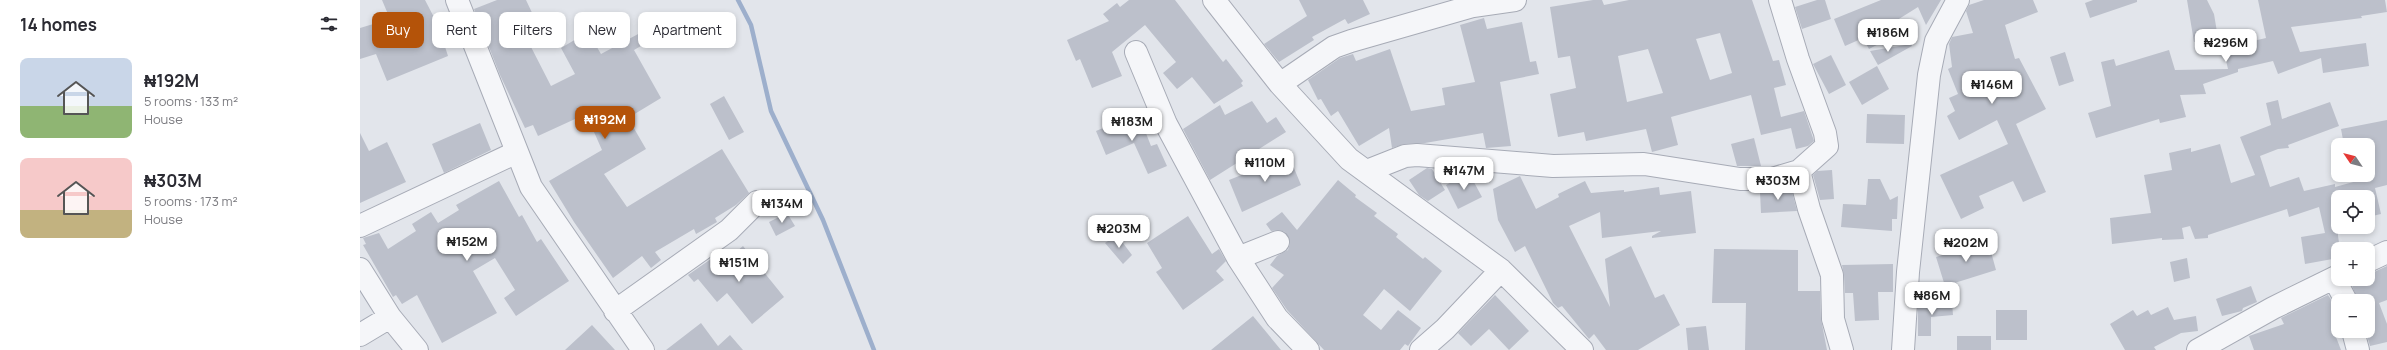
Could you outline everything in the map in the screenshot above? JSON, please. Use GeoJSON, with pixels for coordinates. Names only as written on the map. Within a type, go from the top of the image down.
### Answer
{"type":"FeatureCollection","features":[{"type":"Feature","properties":{"kind":"street"},"geometry":{"type":"LineString","coordinates":[[457,0],[531,187],[643,350]]}},
{"type":"Feature","properties":{"kind":"street"},"geometry":{"type":"LineString","coordinates":[[1214,0],[1280,84],[1349,159],[1501,270],[1582,350]]}},
{"type":"Feature","properties":{"kind":"street"},"geometry":{"type":"LineString","coordinates":[[1280,84],[1334,48],[1351,41],[1473,6],[1515,0]]}},
{"type":"Feature","properties":{"kind":"street"},"geometry":{"type":"LineString","coordinates":[[1367,171],[1406,156],[1417,155],[1553,166],[1644,164],[1740,179],[1772,178],[1799,171],[1827,146],[1825,133],[1798,59],[1780,0]]}},
{"type":"Feature","properties":{"kind":"street"},"geometry":{"type":"LineString","coordinates":[[1904,350],[1908,272],[1929,75],[1936,41],[1958,0]]}},
{"type":"Feature","properties":{"kind":"street"},"geometry":{"type":"LineString","coordinates":[[1136,52],[1166,124],[1238,258],[1277,318],[1308,350]]}},
{"type":"Feature","properties":{"kind":"street"},"geometry":{"type":"LineString","coordinates":[[360,226],[517,152]]}},
{"type":"Feature","properties":{"kind":"street"},"geometry":{"type":"LineString","coordinates":[[1799,171],[1809,209],[1832,275],[1833,319],[1842,350]]}},
{"type":"Feature","properties":{"kind":"street"},"geometry":{"type":"LineString","coordinates":[[615,311],[729,230],[757,202]]}},
{"type":"Feature","properties":{"kind":"street"},"geometry":{"type":"LineString","coordinates":[[1238,258],[1278,242]]}},
{"type":"Feature","properties":{"kind":"street"},"geometry":{"type":"LineString","coordinates":[[2375,258],[2387,252]]}},
{"type":"Feature","properties":{"kind":"street"},"geometry":{"type":"LineString","coordinates":[[360,269],[390,317],[417,350]]}},
{"type":"Feature","properties":{"kind":"street"},"geometry":{"type":"LineString","coordinates":[[1421,350],[1445,329],[1501,270]]}},
{"type":"Feature","properties":{"kind":"street"},"geometry":{"type":"LineString","coordinates":[[2198,350],[2273,308],[2331,279]]}},
{"type":"Feature","properties":{"kind":"street"},"geometry":{"type":"LineString","coordinates":[[360,335],[390,317]]}},
{"type":"Feature","properties":{"kind":"street"},"geometry":{"type":"LineString","coordinates":[[2355,338],[2358,350]]}},
{"type":"Feature","properties":{"kind":"building"},"geometry":{"type":"Polygon","coordinates":[[[382,0],[425,0],[432,13],[432,48],[445,48],[448,56],[387,81],[376,54],[360,59],[360,28],[372,24],[372,48],[424,48],[424,12],[387,12],[382,0]]]}},
{"type":"Feature","properties":{"kind":"building"},"geometry":{"type":"Polygon","coordinates":[[[497,0],[526,0],[532,12],[499,12],[499,48],[532,48],[551,86],[575,74],[561,48],[566,48],[566,45],[574,40],[574,48],[597,48],[601,54],[612,48],[630,48],[630,38],[638,34],[638,48],[634,50],[661,98],[628,118],[646,149],[604,174],[627,207],[722,149],[749,193],[736,205],[715,218],[717,222],[696,234],[694,229],[655,252],[661,260],[651,268],[642,256],[613,278],[574,222],[549,181],[602,150],[586,114],[538,136],[533,125],[525,128],[500,75],[489,48],[491,48],[491,12],[475,12],[474,9],[497,0]]]}},
{"type":"Feature","properties":{"kind":"building"},"geometry":{"type":"Polygon","coordinates":[[[1129,0],[1175,0],[1223,62],[1226,59],[1243,81],[1241,83],[1243,86],[1214,104],[1192,77],[1177,89],[1163,73],[1176,62],[1145,25],[1112,52],[1122,76],[1092,88],[1080,59],[1076,61],[1067,40],[1109,21],[1103,14],[1117,3],[1120,7],[1129,0]]]}},
{"type":"Feature","properties":{"kind":"building"},"geometry":{"type":"Polygon","coordinates":[[[1299,0],[1363,0],[1370,14],[1348,24],[1345,19],[1312,37],[1314,40],[1279,62],[1264,44],[1307,16],[1299,0]]]}},
{"type":"Feature","properties":{"kind":"building"},"geometry":{"type":"Polygon","coordinates":[[[1593,0],[1602,0],[1604,5],[1629,0],[1752,0],[1773,61],[1779,60],[1786,85],[1774,88],[1781,117],[1804,111],[1814,141],[1808,146],[1796,149],[1791,128],[1761,135],[1751,95],[1671,117],[1678,145],[1652,152],[1646,129],[1586,141],[1584,132],[1558,137],[1550,94],[1576,88],[1570,56],[1558,58],[1550,7],[1593,0]],[[1720,33],[1696,39],[1710,80],[1732,73],[1720,33]],[[1648,49],[1618,56],[1627,102],[1663,93],[1648,49]]]}},
{"type":"Feature","properties":{"kind":"building"},"geometry":{"type":"Polygon","coordinates":[[[1817,0],[1825,0],[1831,19],[1802,29],[1795,7],[1817,0]]]}},
{"type":"Feature","properties":{"kind":"building"},"geometry":{"type":"Polygon","coordinates":[[[1881,0],[1941,0],[1926,25],[1918,7],[1894,22],[1900,33],[1869,49],[1863,38],[1845,46],[1834,19],[1881,0]]]}},
{"type":"Feature","properties":{"kind":"building"},"geometry":{"type":"Polygon","coordinates":[[[1984,0],[2033,0],[2038,12],[2005,25],[2015,59],[2019,58],[2046,109],[2016,124],[2046,192],[2023,202],[2013,181],[1979,196],[1984,208],[1961,219],[1940,175],[2008,144],[1997,120],[1959,140],[1947,116],[1955,111],[1949,98],[1958,94],[1948,69],[1952,67],[1949,44],[1952,37],[1973,33],[1966,11],[1969,5],[1984,0]]]}},
{"type":"Feature","properties":{"kind":"building"},"geometry":{"type":"Polygon","coordinates":[[[2093,0],[2137,0],[2137,2],[2090,18],[2085,3],[2093,0]]]}},
{"type":"Feature","properties":{"kind":"building"},"geometry":{"type":"Polygon","coordinates":[[[2187,0],[2207,0],[2214,14],[2218,38],[2194,42],[2187,0]]]}},
{"type":"Feature","properties":{"kind":"building"},"geometry":{"type":"Polygon","coordinates":[[[2258,0],[2385,0],[2387,12],[2361,16],[2362,18],[2291,27],[2300,52],[2366,43],[2369,66],[2323,73],[2321,58],[2278,74],[2273,61],[2238,69],[2238,72],[2203,84],[2206,94],[2180,95],[2186,117],[2160,123],[2159,119],[2096,138],[2088,113],[2111,106],[2101,62],[2114,59],[2116,66],[2169,50],[2175,70],[2228,69],[2223,48],[2266,38],[2258,0]]]}},
{"type":"Feature","properties":{"kind":"building"},"geometry":{"type":"Polygon","coordinates":[[[1484,18],[1487,29],[1522,22],[1530,62],[1536,61],[1539,74],[1500,82],[1511,146],[1486,148],[1483,133],[1425,143],[1404,144],[1392,148],[1389,128],[1359,146],[1338,111],[1331,116],[1321,99],[1318,100],[1308,80],[1340,58],[1353,54],[1356,61],[1390,49],[1411,111],[1445,105],[1442,88],[1475,82],[1460,25],[1484,18]]]}},
{"type":"Feature","properties":{"kind":"building"},"geometry":{"type":"Polygon","coordinates":[[[1911,44],[1912,46],[1878,65],[1870,51],[1911,44]]]}},
{"type":"Feature","properties":{"kind":"building"},"geometry":{"type":"Polygon","coordinates":[[[2065,52],[2074,81],[2059,86],[2050,57],[2065,52]]]}},
{"type":"Feature","properties":{"kind":"building"},"geometry":{"type":"Polygon","coordinates":[[[1831,55],[1846,85],[1829,94],[1813,64],[1831,55]]]}},
{"type":"Feature","properties":{"kind":"building"},"geometry":{"type":"Polygon","coordinates":[[[1877,66],[1889,89],[1862,105],[1849,82],[1877,66]]]}},
{"type":"Feature","properties":{"kind":"building"},"geometry":{"type":"Polygon","coordinates":[[[724,96],[744,132],[729,140],[710,104],[724,96]]]}},
{"type":"Feature","properties":{"kind":"building"},"geometry":{"type":"Polygon","coordinates":[[[2278,100],[2282,119],[2330,102],[2339,126],[2288,145],[2289,148],[2278,149],[2260,156],[2270,187],[2299,177],[2304,191],[2335,184],[2335,187],[2353,182],[2375,182],[2375,138],[2343,138],[2341,129],[2387,120],[2387,185],[2375,188],[2381,214],[2375,215],[2375,190],[2331,190],[2331,234],[2338,234],[2339,242],[2331,242],[2331,259],[2305,264],[2301,237],[2325,233],[2319,207],[2289,217],[2287,209],[2208,235],[2208,238],[2195,239],[2190,226],[2182,228],[2184,239],[2162,240],[2162,238],[2112,244],[2110,218],[2151,213],[2144,175],[2172,170],[2169,153],[2191,148],[2191,152],[2220,144],[2231,183],[2255,175],[2240,137],[2271,125],[2266,103],[2278,100]]]}},
{"type":"Feature","properties":{"kind":"building"},"geometry":{"type":"Polygon","coordinates":[[[1252,101],[1267,123],[1276,117],[1286,132],[1210,180],[1183,129],[1220,105],[1225,115],[1252,101]]]}},
{"type":"Feature","properties":{"kind":"building"},"geometry":{"type":"Polygon","coordinates":[[[1138,113],[1151,146],[1157,144],[1167,166],[1148,174],[1134,143],[1106,155],[1096,131],[1138,113]]]}},
{"type":"Feature","properties":{"kind":"building"},"geometry":{"type":"Polygon","coordinates":[[[1867,114],[1905,115],[1904,144],[1866,143],[1867,114]]]}},
{"type":"Feature","properties":{"kind":"building"},"geometry":{"type":"Polygon","coordinates":[[[480,123],[491,150],[444,173],[432,144],[480,123]]]}},
{"type":"Feature","properties":{"kind":"building"},"geometry":{"type":"Polygon","coordinates":[[[360,133],[369,151],[387,142],[406,182],[360,203],[360,133]]]}},
{"type":"Feature","properties":{"kind":"building"},"geometry":{"type":"Polygon","coordinates":[[[1754,138],[1761,166],[1737,166],[1731,144],[1754,138]]]}},
{"type":"Feature","properties":{"kind":"building"},"geometry":{"type":"Polygon","coordinates":[[[1289,156],[1301,185],[1242,212],[1229,180],[1289,156]]]}},
{"type":"Feature","properties":{"kind":"building"},"geometry":{"type":"Polygon","coordinates":[[[1427,168],[1432,169],[1445,190],[1428,201],[1419,195],[1409,180],[1427,168]]]}},
{"type":"Feature","properties":{"kind":"building"},"geometry":{"type":"Polygon","coordinates":[[[1832,170],[1834,199],[1820,200],[1813,175],[1817,171],[1832,170]]]}},
{"type":"Feature","properties":{"kind":"building"},"geometry":{"type":"Polygon","coordinates":[[[1469,173],[1482,197],[1458,209],[1446,185],[1469,173]]]}},
{"type":"Feature","properties":{"kind":"building"},"geometry":{"type":"Polygon","coordinates":[[[1520,176],[1536,209],[1559,197],[1558,194],[1585,181],[1591,193],[1624,190],[1624,192],[1659,187],[1660,195],[1691,191],[1696,233],[1652,238],[1652,236],[1661,231],[1602,238],[1600,212],[1569,226],[1610,307],[1605,259],[1631,246],[1655,298],[1664,294],[1680,325],[1638,350],[1606,350],[1594,334],[1589,339],[1562,306],[1558,308],[1553,303],[1525,246],[1515,252],[1498,220],[1493,189],[1520,176]]]}},
{"type":"Feature","properties":{"kind":"building"},"geometry":{"type":"Polygon","coordinates":[[[1868,179],[1880,179],[1890,200],[1898,196],[1897,219],[1892,219],[1892,231],[1841,227],[1843,204],[1866,205],[1868,179]]]}},
{"type":"Feature","properties":{"kind":"building"},"geometry":{"type":"Polygon","coordinates":[[[1338,180],[1356,195],[1355,197],[1377,213],[1374,216],[1398,234],[1396,237],[1423,259],[1425,257],[1442,271],[1410,311],[1384,289],[1363,315],[1381,330],[1398,310],[1421,328],[1408,346],[1405,344],[1400,350],[1324,350],[1287,310],[1272,288],[1284,275],[1270,265],[1277,256],[1288,250],[1290,243],[1285,232],[1279,230],[1271,231],[1266,224],[1282,212],[1297,230],[1338,180]]]}},
{"type":"Feature","properties":{"kind":"building"},"geometry":{"type":"Polygon","coordinates":[[[499,181],[519,217],[522,215],[537,242],[541,239],[569,281],[516,316],[504,298],[515,290],[495,258],[473,271],[497,313],[442,343],[417,295],[402,304],[396,295],[393,297],[363,245],[366,244],[363,238],[379,233],[388,249],[416,231],[412,224],[431,212],[438,223],[459,210],[456,205],[499,181]]]}},
{"type":"Feature","properties":{"kind":"building"},"geometry":{"type":"Polygon","coordinates":[[[1791,188],[1797,211],[1761,213],[1760,192],[1791,188]]]}},
{"type":"Feature","properties":{"kind":"building"},"geometry":{"type":"Polygon","coordinates":[[[787,213],[795,226],[776,236],[769,222],[787,213]]]}},
{"type":"Feature","properties":{"kind":"building"},"geometry":{"type":"Polygon","coordinates":[[[1188,216],[1212,254],[1219,249],[1226,261],[1216,271],[1224,280],[1183,310],[1156,272],[1162,268],[1147,243],[1188,216]]]}},
{"type":"Feature","properties":{"kind":"building"},"geometry":{"type":"Polygon","coordinates":[[[1117,235],[1132,255],[1123,264],[1105,243],[1117,235]]]}},
{"type":"Feature","properties":{"kind":"building"},"geometry":{"type":"Polygon","coordinates":[[[1988,241],[1996,270],[1945,286],[1936,257],[1988,241]]]}},
{"type":"Feature","properties":{"kind":"building"},"geometry":{"type":"Polygon","coordinates":[[[743,246],[784,297],[752,324],[727,293],[717,302],[698,279],[694,282],[688,275],[718,254],[724,262],[743,246]]]}},
{"type":"Feature","properties":{"kind":"building"},"geometry":{"type":"Polygon","coordinates":[[[1714,249],[1798,250],[1798,291],[1820,291],[1821,319],[1827,350],[1745,350],[1746,303],[1712,303],[1714,249]]]}},
{"type":"Feature","properties":{"kind":"building"},"geometry":{"type":"Polygon","coordinates":[[[2187,258],[2190,278],[2174,282],[2170,262],[2187,258]]]}},
{"type":"Feature","properties":{"kind":"building"},"geometry":{"type":"Polygon","coordinates":[[[1893,264],[1893,292],[1878,292],[1879,320],[1855,321],[1853,293],[1845,293],[1842,265],[1893,264]]]}},
{"type":"Feature","properties":{"kind":"building"},"geometry":{"type":"Polygon","coordinates":[[[2387,266],[2387,300],[2379,303],[2387,324],[2387,342],[2370,346],[2368,338],[2375,338],[2375,294],[2355,294],[2352,286],[2375,286],[2375,272],[2387,266]]]}},
{"type":"Feature","properties":{"kind":"building"},"geometry":{"type":"Polygon","coordinates":[[[2251,286],[2257,302],[2243,308],[2242,311],[2222,316],[2216,299],[2251,286]]]}},
{"type":"Feature","properties":{"kind":"building"},"geometry":{"type":"Polygon","coordinates":[[[1495,295],[1529,331],[1509,350],[1489,329],[1471,346],[1458,333],[1495,295]]]}},
{"type":"Feature","properties":{"kind":"building"},"geometry":{"type":"Polygon","coordinates":[[[2328,295],[2331,300],[2331,338],[2336,338],[2341,350],[2254,350],[2249,336],[2284,324],[2281,318],[2328,295]]]}},
{"type":"Feature","properties":{"kind":"building"},"geometry":{"type":"Polygon","coordinates":[[[1952,302],[1953,315],[1931,317],[1931,336],[1918,336],[1918,305],[1952,302]]]}},
{"type":"Feature","properties":{"kind":"building"},"geometry":{"type":"Polygon","coordinates":[[[2168,307],[2174,320],[2196,316],[2198,331],[2181,333],[2154,347],[2156,350],[2125,350],[2110,324],[2133,310],[2137,316],[2148,310],[2151,315],[2168,307]]]}},
{"type":"Feature","properties":{"kind":"building"},"geometry":{"type":"Polygon","coordinates":[[[1996,310],[2027,310],[2027,340],[1996,340],[1996,310]]]}},
{"type":"Feature","properties":{"kind":"building"},"geometry":{"type":"Polygon","coordinates":[[[1253,316],[1281,350],[1211,350],[1253,316]]]}},
{"type":"Feature","properties":{"kind":"building"},"geometry":{"type":"Polygon","coordinates":[[[701,323],[718,346],[730,335],[743,350],[666,350],[701,323]]]}},
{"type":"Feature","properties":{"kind":"building"},"geometry":{"type":"Polygon","coordinates":[[[592,325],[615,350],[565,350],[592,325]]]}},
{"type":"Feature","properties":{"kind":"building"},"geometry":{"type":"Polygon","coordinates":[[[1706,326],[1709,350],[1688,350],[1686,328],[1706,326]]]}},
{"type":"Feature","properties":{"kind":"building"},"geometry":{"type":"Polygon","coordinates":[[[1957,336],[1991,336],[1991,350],[1957,350],[1957,336]]]}},
{"type":"Feature","properties":{"kind":"waterway"},"geometry":{"type":"LineString","coordinates":[[738,0],[751,25],[771,111],[823,220],[874,350]]}}]}
